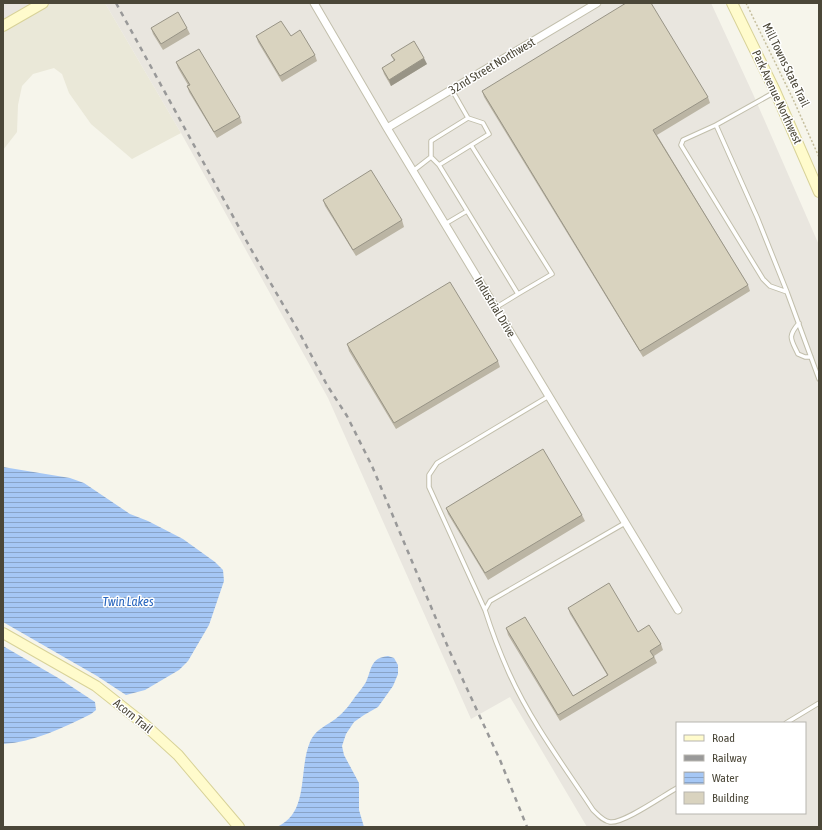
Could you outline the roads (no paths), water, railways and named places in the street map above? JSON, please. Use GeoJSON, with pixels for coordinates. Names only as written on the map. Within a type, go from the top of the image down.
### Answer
{"type":"FeatureCollection","features":[{"type":"Feature","properties":{"kind":"street"},"geometry":{"type":"LineString","coordinates":[[3,26],[43,3]]}},
{"type":"Feature","properties":{"kind":"street","name":"Industrial Drive"},"geometry":{"type":"LineString","coordinates":[[314,3],[387,128],[678,610]]}},
{"type":"Feature","properties":{"kind":"street","name":"32nd Street Northwest"},"geometry":{"type":"LineString","coordinates":[[387,128],[597,3]]}},
{"type":"Feature","properties":{"kind":"street","name":"Park Avenue Northwest"},"geometry":{"type":"LineString","coordinates":[[732,3],[775,91],[819,192]]}},
{"type":"Feature","properties":{"kind":"street","name":"Acorn Trail"},"geometry":{"type":"LineString","coordinates":[[3,633],[91,683],[144,724],[178,755],[239,827]]}},
{"type":"Feature","properties":{"kind":"lane"},"geometry":{"type":"LineString","coordinates":[[439,165],[489,134],[483,123],[468,118],[452,90]]}},
{"type":"Feature","properties":{"kind":"lane"},"geometry":{"type":"LineString","coordinates":[[775,91],[716,125],[688,137],[683,140],[681,145],[763,279],[770,286],[787,292]]}},
{"type":"Feature","properties":{"kind":"lane"},"geometry":{"type":"LineString","coordinates":[[468,118],[431,141],[431,157],[439,165],[518,294]]}},
{"type":"Feature","properties":{"kind":"lane"},"geometry":{"type":"LineString","coordinates":[[716,125],[757,217],[799,323],[819,379]]}},
{"type":"Feature","properties":{"kind":"lane"},"geometry":{"type":"LineString","coordinates":[[471,145],[552,274],[495,308]]}},
{"type":"Feature","properties":{"kind":"lane"},"geometry":{"type":"LineString","coordinates":[[413,171],[431,157]]}},
{"type":"Feature","properties":{"kind":"lane"},"geometry":{"type":"LineString","coordinates":[[445,224],[467,211]]}},
{"type":"Feature","properties":{"kind":"lane"},"geometry":{"type":"LineString","coordinates":[[799,323],[792,331],[791,340],[798,354],[805,357],[811,357]]}},
{"type":"Feature","properties":{"kind":"lane"},"geometry":{"type":"LineString","coordinates":[[549,396],[437,463],[429,475],[429,487],[485,610],[494,639],[526,705],[592,810],[601,818],[611,822],[622,820],[676,789]]}},
{"type":"Feature","properties":{"kind":"lane"},"geometry":{"type":"LineString","coordinates":[[485,610],[490,601],[626,523]]}},
{"type":"Feature","properties":{"kind":"lane"},"geometry":{"type":"LineString","coordinates":[[788,722],[819,703]]}},
{"type":"Feature","properties":{"kind":"water","name":"Twin Lakes"},"geometry":{"type":"Polygon","coordinates":[[[3,467],[70,478],[84,483],[130,514],[148,521],[183,539],[215,562],[223,570],[224,581],[209,625],[188,661],[179,670],[145,690],[126,695],[97,676],[3,622],[3,467]]]}},
{"type":"Feature","properties":{"kind":"water"},"geometry":{"type":"Polygon","coordinates":[[[3,646],[60,679],[95,702],[96,710],[91,714],[48,734],[15,743],[3,744],[3,646]]]}},
{"type":"Feature","properties":{"kind":"water"},"geometry":{"type":"Polygon","coordinates":[[[388,656],[394,658],[398,665],[398,674],[393,686],[378,707],[354,722],[346,734],[342,746],[344,755],[359,783],[359,810],[364,827],[277,827],[287,820],[299,801],[306,753],[313,737],[319,730],[339,716],[348,707],[366,682],[372,665],[378,659],[388,656]]]}},
{"type":"Feature","properties":{"kind":"railway"},"geometry":{"type":"LineString","coordinates":[[116,3],[252,251],[299,332],[327,385],[347,416],[372,466],[450,652],[500,760],[527,827]]}}]}
